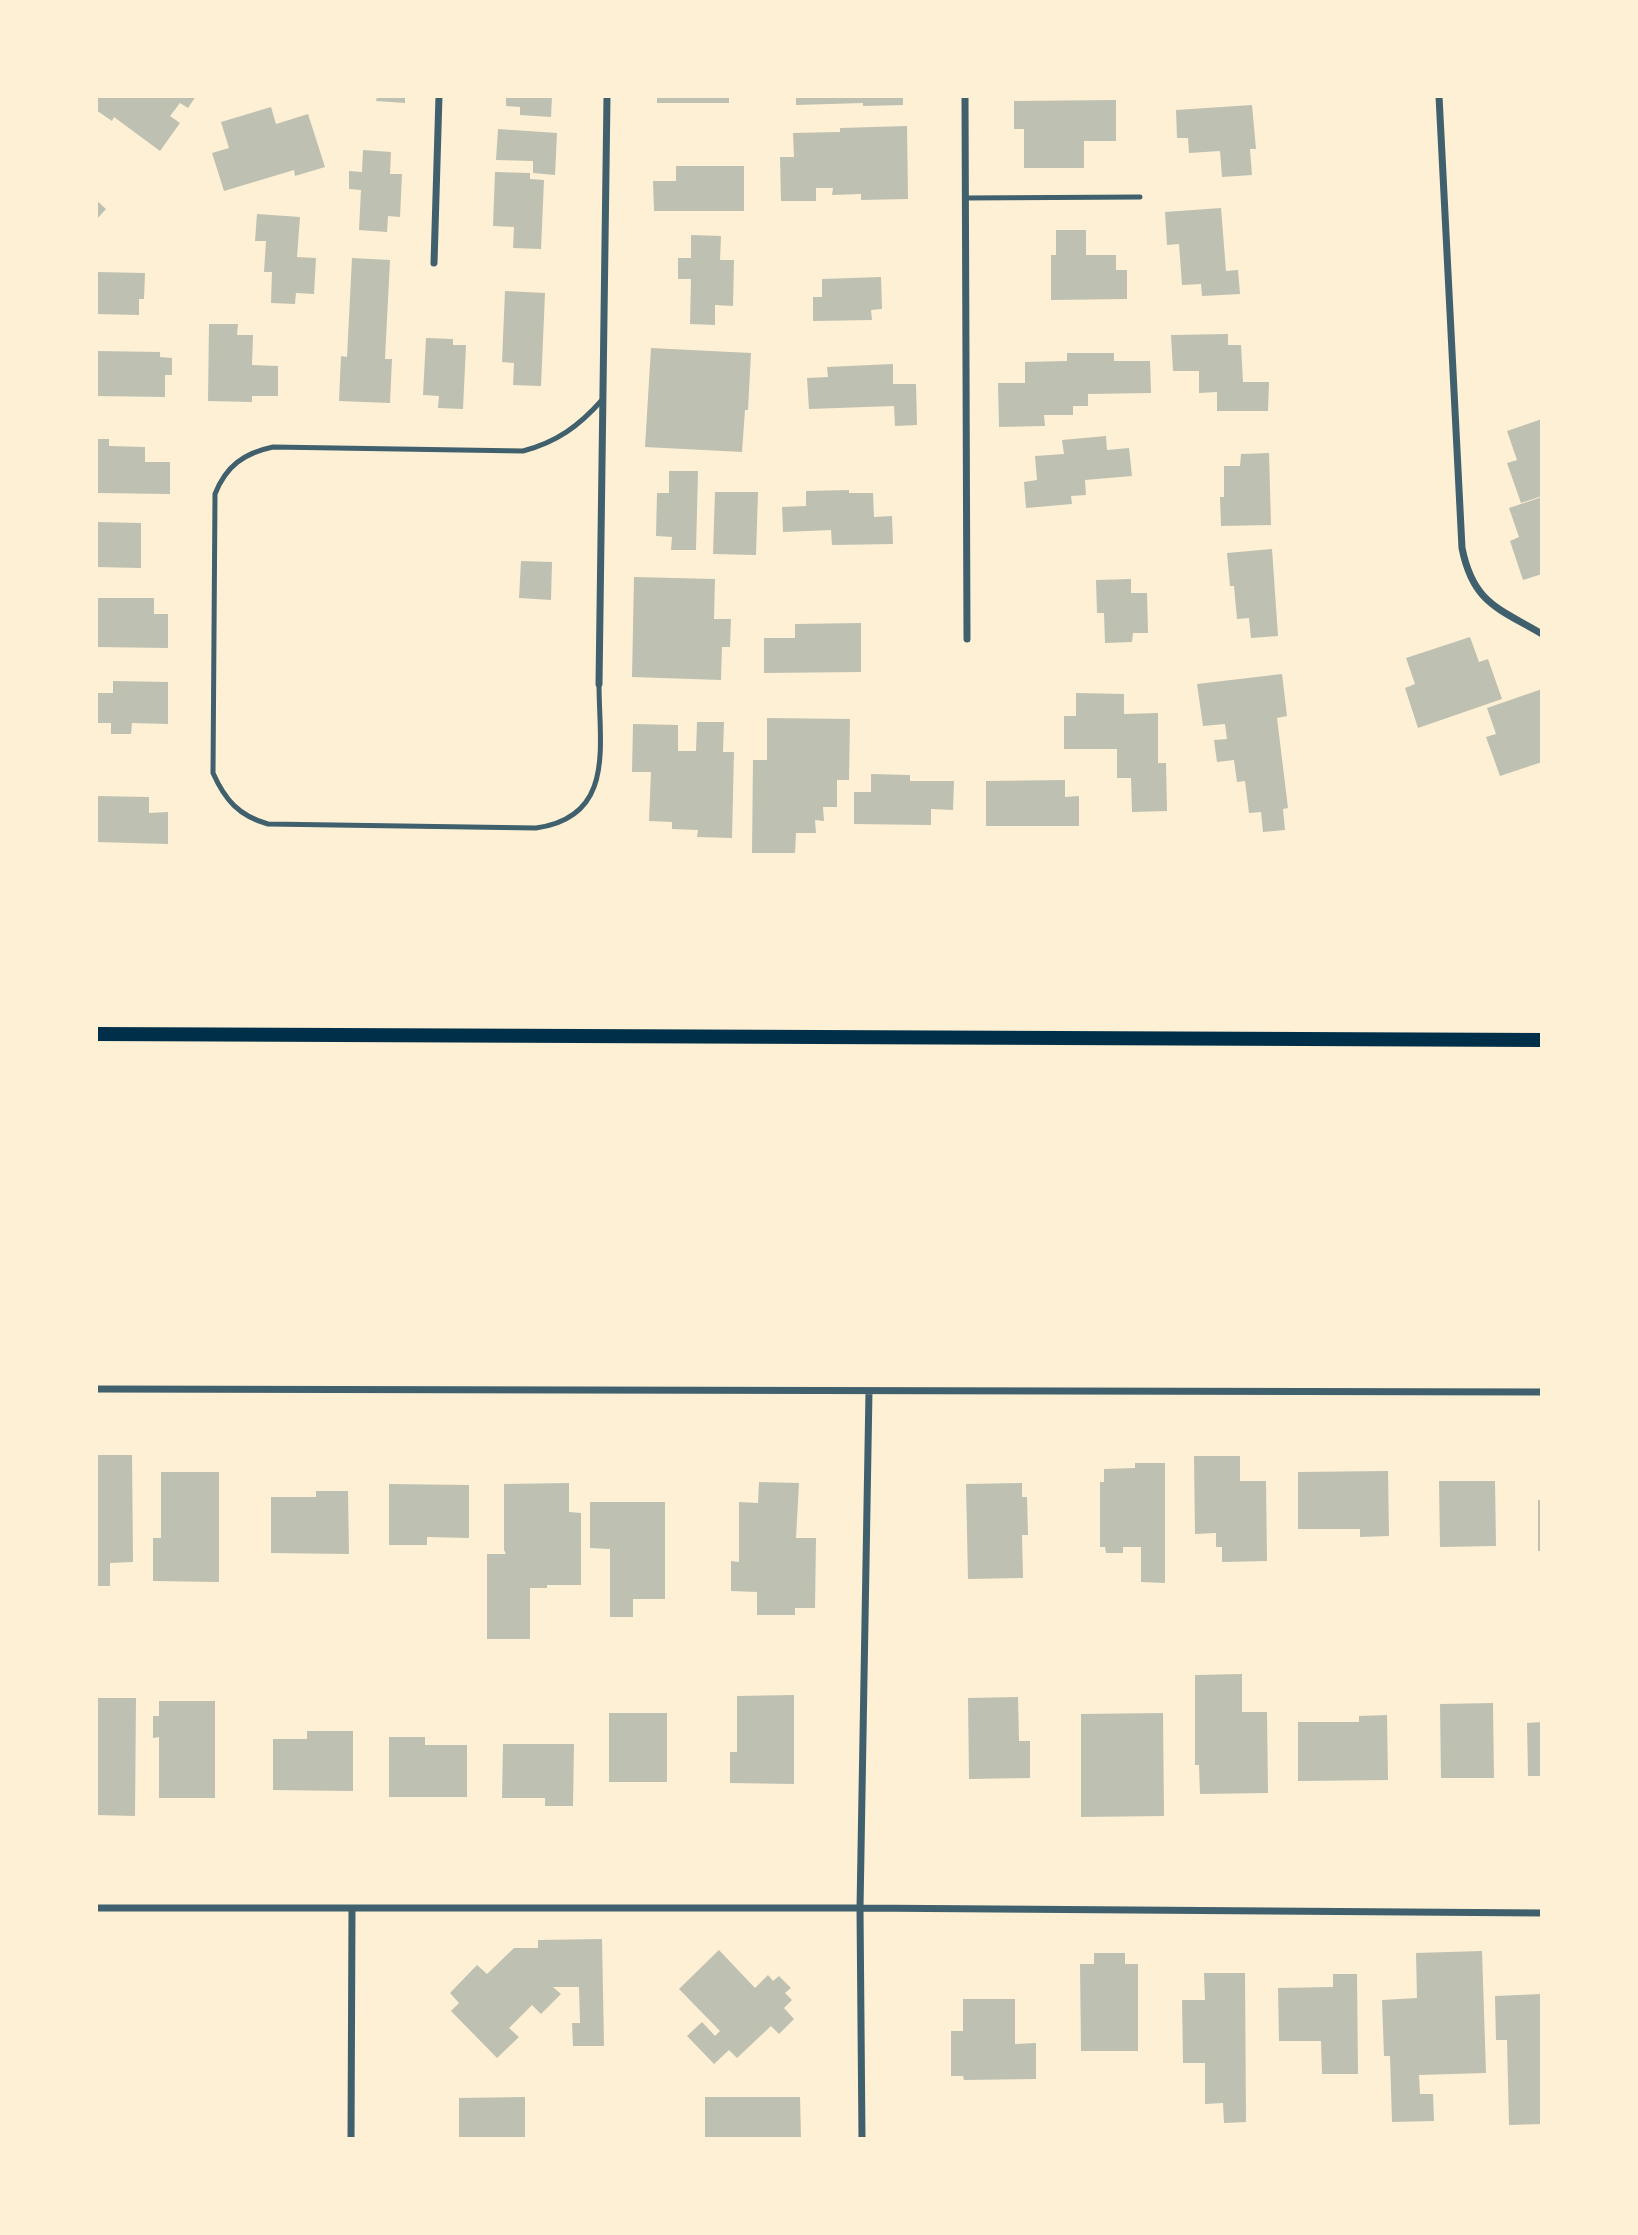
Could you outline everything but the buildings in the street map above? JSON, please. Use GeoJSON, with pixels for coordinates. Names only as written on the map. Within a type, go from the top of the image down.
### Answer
{"type":"FeatureCollection","features":[{"type":"Feature","properties":{"kind":"main road"},"geometry":{"type":"LineString","coordinates":[[96,1034],[1542,1040]]}},
{"type":"Feature","properties":{"kind":"street"},"geometry":{"type":"LineString","coordinates":[[434,262],[439,96]]}},
{"type":"Feature","properties":{"kind":"street"},"geometry":{"type":"LineString","coordinates":[[599,684],[607,96]]}},
{"type":"Feature","properties":{"kind":"street"},"geometry":{"type":"LineString","coordinates":[[965,96],[967,639]]}},
{"type":"Feature","properties":{"kind":"street"},"geometry":{"type":"LineString","coordinates":[[1438,96],[1462,548],[1472,583],[1480,594],[1493,605],[1542,634]]}},
{"type":"Feature","properties":{"kind":"street"},"geometry":{"type":"LineString","coordinates":[[96,1389],[1542,1392]]}},
{"type":"Feature","properties":{"kind":"street"},"geometry":{"type":"LineString","coordinates":[[862,2139],[860,1908],[869,1391]]}},
{"type":"Feature","properties":{"kind":"street"},"geometry":{"type":"LineString","coordinates":[[96,1908],[860,1908],[1542,1913]]}},
{"type":"Feature","properties":{"kind":"street"},"geometry":{"type":"LineString","coordinates":[[351,2139],[352,1909]]}},
{"type":"Feature","properties":{"kind":"lane"},"geometry":{"type":"LineString","coordinates":[[965,198],[1140,197]]}},
{"type":"Feature","properties":{"kind":"lane"},"geometry":{"type":"LineString","coordinates":[[599,684],[599,776],[594,792],[585,806],[571,818],[554,826],[536,828],[268,824],[255,820],[231,805],[220,789],[214,772],[215,494],[229,468],[256,450],[273,447],[523,450],[545,445],[564,435],[585,419],[603,399]]}}]}
